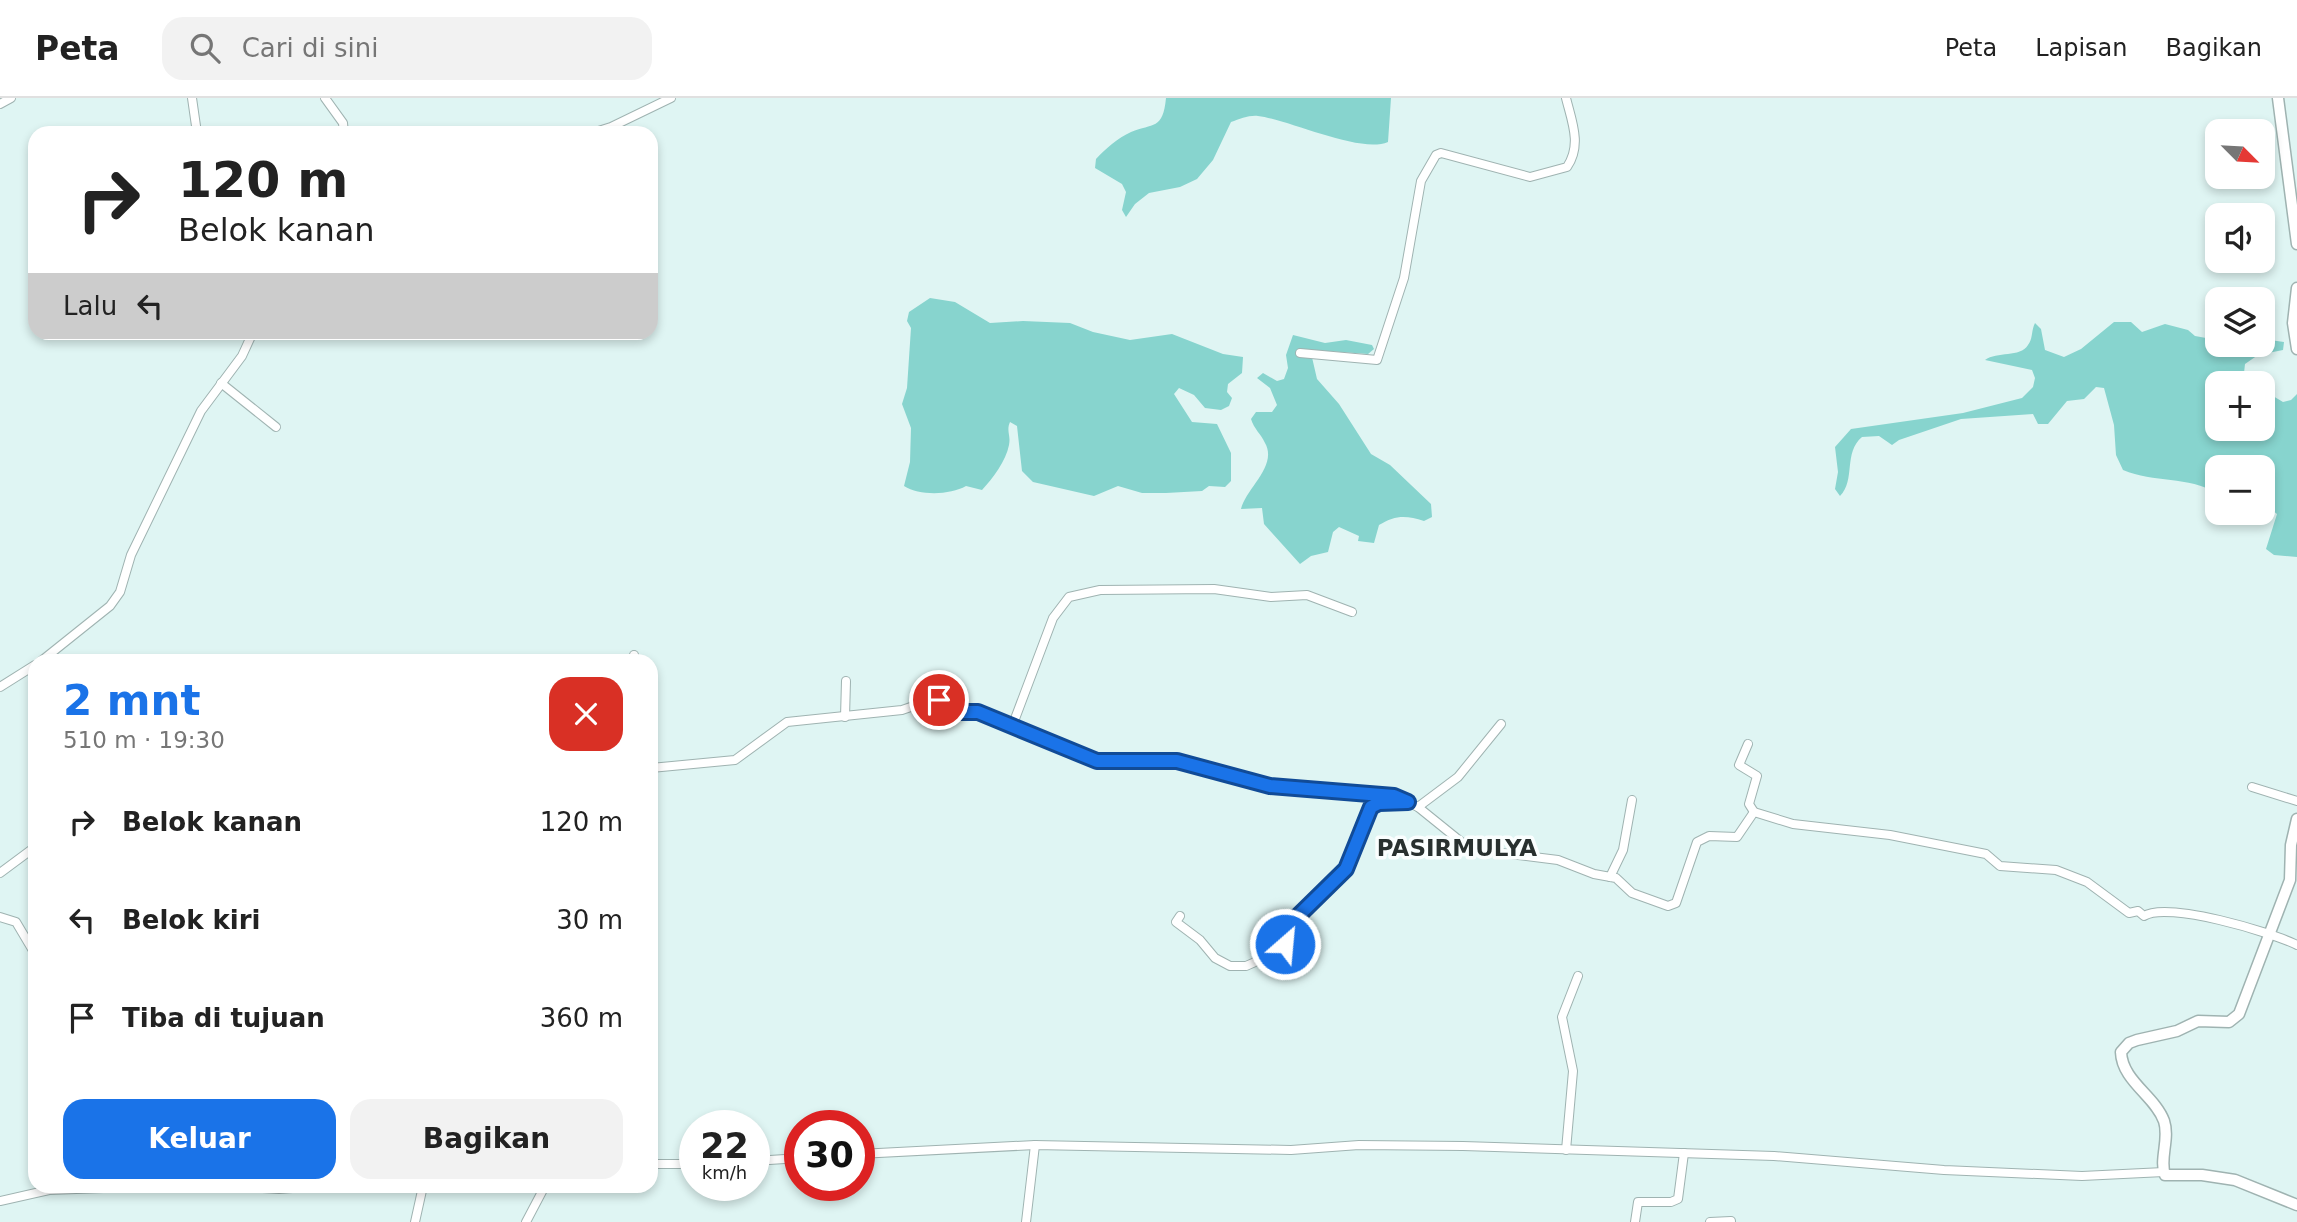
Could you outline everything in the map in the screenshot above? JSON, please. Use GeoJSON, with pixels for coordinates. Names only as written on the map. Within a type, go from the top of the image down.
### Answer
{"type":"FeatureCollection","features":[{"type":"Feature","properties":{"kind":"street"},"geometry":{"type":"LineString","coordinates":[[0,104],[11,98]]}},
{"type":"Feature","properties":{"kind":"street"},"geometry":{"type":"LineString","coordinates":[[192,98],[196,126]]}},
{"type":"Feature","properties":{"kind":"street"},"geometry":{"type":"LineString","coordinates":[[325,98],[343,126]]}},
{"type":"Feature","properties":{"kind":"street"},"geometry":{"type":"LineString","coordinates":[[613,126],[671,98]]}},
{"type":"Feature","properties":{"kind":"street"},"geometry":{"type":"LineString","coordinates":[[1300,353],[1377,360],[1404,278],[1421,181],[1436,155],[1441,153],[1530,177],[1567,167],[1573,159],[1576,140],[1566,98]]}},
{"type":"Feature","properties":{"kind":"street"},"geometry":{"type":"LineString","coordinates":[[2278,98],[2297,244]]}},
{"type":"Feature","properties":{"kind":"street"},"geometry":{"type":"LineString","coordinates":[[2297,288],[2293,323],[2297,349]]}},
{"type":"Feature","properties":{"kind":"street"},"geometry":{"type":"LineString","coordinates":[[50,654],[110,606],[120,593],[131,555],[201,411],[242,356],[249,340]]}},
{"type":"Feature","properties":{"kind":"street"},"geometry":{"type":"LineString","coordinates":[[221,383],[276,428]]}},
{"type":"Feature","properties":{"kind":"street"},"geometry":{"type":"LineString","coordinates":[[1013,724],[1053,618],[1069,597],[1100,590],[1214,589],[1271,597],[1307,595],[1352,612]]}},
{"type":"Feature","properties":{"kind":"street"},"geometry":{"type":"LineString","coordinates":[[0,687],[28,669]]}},
{"type":"Feature","properties":{"kind":"street"},"geometry":{"type":"LineString","coordinates":[[845,717],[846,681]]}},
{"type":"Feature","properties":{"kind":"street"},"geometry":{"type":"LineString","coordinates":[[658,767],[735,761],[787,722],[902,710],[930,700],[939,700],[958,712],[978,712],[1013,724],[1097,761],[1177,761],[1270,786],[1394,796],[1418,807],[1470,849],[1536,854],[1615,878],[1632,893],[1672,907],[1697,842],[1709,836],[1737,837],[1754,812]]}},
{"type":"Feature","properties":{"kind":"street"},"geometry":{"type":"LineString","coordinates":[[1418,807],[1458,777],[1501,724]]}},
{"type":"Feature","properties":{"kind":"street"},"geometry":{"type":"LineString","coordinates":[[1748,744],[1739,765],[1757,776],[1749,802],[1754,812],[1793,824],[1890,835],[1986,854],[2000,866],[2044,867],[2076,877],[2129,913],[2138,911],[2144,916],[2152,911],[2191,914],[2268,933],[2297,945]]}},
{"type":"Feature","properties":{"kind":"street"},"geometry":{"type":"LineString","coordinates":[[2252,787],[2297,801]]}},
{"type":"Feature","properties":{"kind":"street"},"geometry":{"type":"LineString","coordinates":[[1610,877],[1623,850],[1632,800]]}},
{"type":"Feature","properties":{"kind":"street"},"geometry":{"type":"LineString","coordinates":[[1180,916],[1176,922],[1179,927],[1200,940],[1215,958],[1230,966],[1245,966],[1278,952],[1296,918],[1346,869],[1371,807],[1379,803],[1408,802]]}},
{"type":"Feature","properties":{"kind":"street"},"geometry":{"type":"LineString","coordinates":[[2297,820],[2291,845],[2290,880],[2239,1014],[2229,1022],[2199,1021],[2177,1031],[2127,1045],[2122,1060],[2164,1121],[2167,1138],[2164,1172],[2168,1177],[2202,1175],[2235,1180],[2297,1205]]}},
{"type":"Feature","properties":{"kind":"street"},"geometry":{"type":"LineString","coordinates":[[0,873],[28,852]]}},
{"type":"Feature","properties":{"kind":"street"},"geometry":{"type":"LineString","coordinates":[[0,917],[16,922],[28,942]]}},
{"type":"Feature","properties":{"kind":"street"},"geometry":{"type":"LineString","coordinates":[[1566,1150],[1573,1071],[1562,1017],[1578,976]]}},
{"type":"Feature","properties":{"kind":"street"},"geometry":{"type":"LineString","coordinates":[[875,1153],[1035,1145],[1291,1150],[1359,1145],[1450,1146],[1684,1153],[2082,1176],[2164,1172]]}},
{"type":"Feature","properties":{"kind":"street"},"geometry":{"type":"LineString","coordinates":[[1026,1222],[1035,1145]]}},
{"type":"Feature","properties":{"kind":"street"},"geometry":{"type":"LineString","coordinates":[[1635,1222],[1638,1202],[1671,1202],[1678,1199],[1684,1153]]}},
{"type":"Feature","properties":{"kind":"street"},"geometry":{"type":"LineString","coordinates":[[658,1164],[679,1164]]}},
{"type":"Feature","properties":{"kind":"street"},"geometry":{"type":"LineString","coordinates":[[0,1201],[36,1193]]}},
{"type":"Feature","properties":{"kind":"street"},"geometry":{"type":"LineString","coordinates":[[415,1222],[422,1193]]}},
{"type":"Feature","properties":{"kind":"street"},"geometry":{"type":"LineString","coordinates":[[526,1222],[541,1193]]}},
{"type":"Feature","properties":{"kind":"street"},"geometry":{"type":"LineString","coordinates":[[1710,1222],[1731,1221]]}},
{"type":"Feature","properties":{"kind":"shaded area"},"geometry":{"type":"Polygon","coordinates":[[[1166,98],[1391,98],[1388,142],[1360,144],[1272,119],[1245,117],[1231,122],[1213,160],[1197,179],[1180,187],[1149,193],[1135,204],[1126,217],[1122,210],[1126,192],[1122,184],[1095,168],[1096,159],[1121,137],[1156,124],[1162,116],[1166,98]]]}},
{"type":"Feature","properties":{"kind":"shaded area"},"geometry":{"type":"Polygon","coordinates":[[[930,298],[955,302],[990,323],[1070,323],[1093,332],[1130,340],[1172,334],[1223,354],[1243,357],[1242,373],[1228,384],[1227,392],[1232,398],[1229,406],[1221,410],[1205,408],[1194,395],[1179,388],[1174,394],[1192,422],[1217,424],[1231,453],[1231,481],[1225,487],[1209,486],[1202,491],[1166,493],[1142,493],[1118,486],[1094,496],[1033,482],[1022,471],[1017,426],[1010,422],[1009,445],[1005,457],[982,490],[966,486],[952,491],[926,493],[904,486],[910,462],[911,428],[902,404],[907,388],[911,328],[907,321],[909,312],[930,298]]]}},
{"type":"Feature","properties":{"kind":"shaded area"},"geometry":{"type":"Polygon","coordinates":[[[2114,322],[2131,322],[2142,332],[2165,324],[2205,338],[2205,357],[2255,357],[2245,364],[2244,371],[2205,371],[2205,441],[2275,441],[2275,397],[2283,402],[2291,400],[2297,394],[2297,557],[2274,555],[2266,549],[2277,514],[2275,455],[2205,455],[2205,488],[2123,470],[2116,455],[2114,425],[2104,388],[2096,387],[2084,399],[2067,401],[2048,424],[2038,424],[2033,414],[1961,419],[1899,440],[1892,445],[1879,436],[1862,437],[1853,451],[1845,490],[1840,496],[1835,489],[1838,472],[1835,447],[1851,429],[1963,413],[2022,398],[2033,387],[2035,378],[2032,370],[1985,360],[2020,352],[2031,340],[2035,323],[2041,329],[2045,350],[2064,357],[2081,349],[2114,322]]]}},
{"type":"Feature","properties":{"kind":"shaded area"},"geometry":{"type":"Polygon","coordinates":[[[1293,335],[1325,343],[1346,340],[1372,345],[1374,349],[1368,354],[1313,350],[1311,353],[1317,379],[1339,404],[1371,454],[1390,465],[1431,504],[1432,517],[1424,521],[1401,517],[1390,519],[1379,525],[1374,543],[1358,541],[1359,536],[1339,527],[1333,532],[1328,552],[1311,556],[1300,564],[1264,524],[1262,508],[1241,509],[1264,468],[1268,452],[1251,419],[1256,412],[1272,412],[1277,405],[1270,388],[1257,378],[1263,373],[1277,381],[1284,379],[1288,368],[1286,355],[1293,335]]]}},
{"type":"Feature","properties":{"kind":"shaded area"},"geometry":{"type":"Polygon","coordinates":[[[2275,341],[2284,342],[2283,350],[2275,352],[2275,341]]]}},
{"type":"Feature","properties":{"kind":"district","name":"PASIRMULYA"},"geometry":{"type":"Point","coordinates":[1457,848]}},
{"type":"Feature","properties":{"kind":"route"},"geometry":{"type":"LineString","coordinates":[[939,700],[958,712],[978,712],[1013,724],[1097,761],[1177,761],[1270,786],[1394,796],[1408,802],[1375,803],[1371,807],[1341,877],[1301,912],[1289,930],[1285,944]]}}]}
